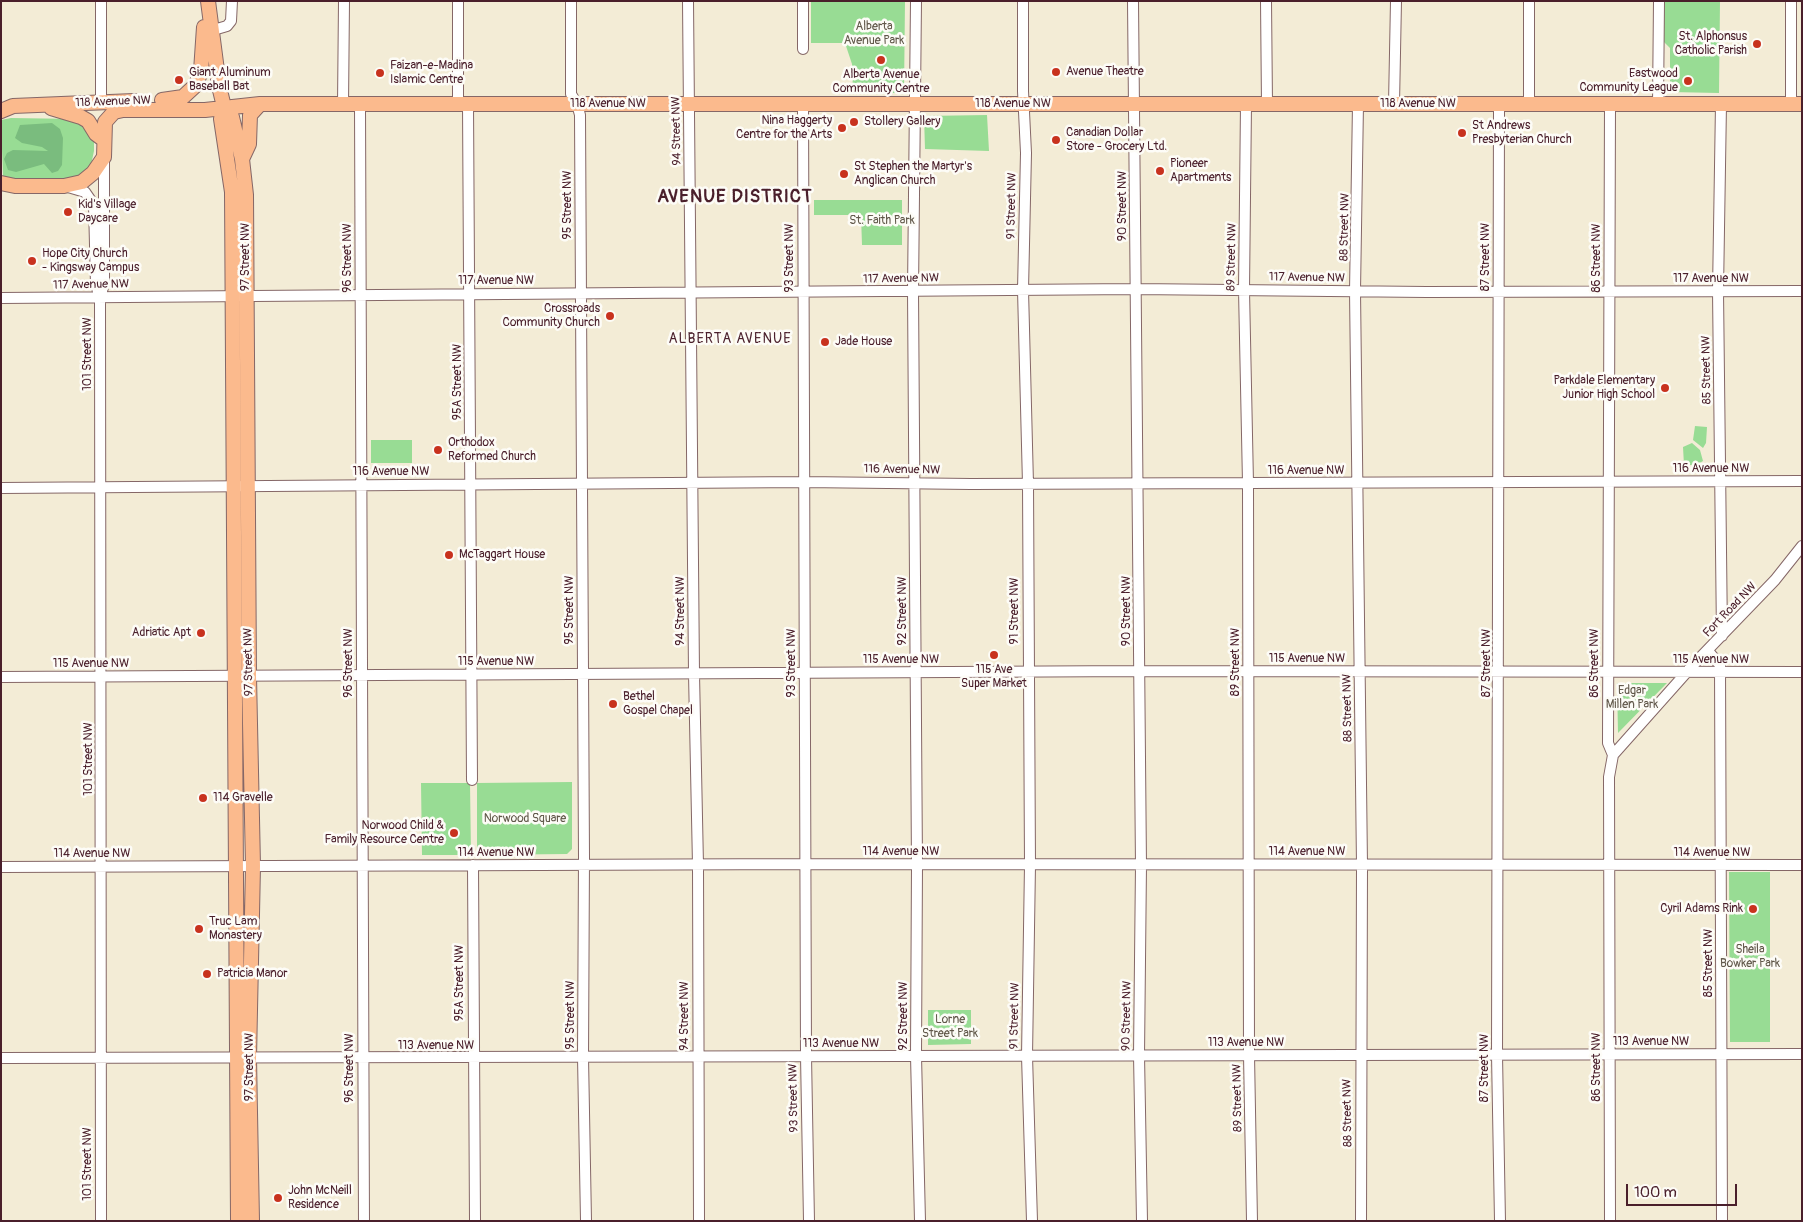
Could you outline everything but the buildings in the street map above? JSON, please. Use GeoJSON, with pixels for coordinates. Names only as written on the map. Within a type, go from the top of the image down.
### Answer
{"type":"FeatureCollection","features":[{"type":"Feature","properties":{"kind":"main road","name":"97 Street NW"},"geometry":{"type":"LineString","coordinates":[[207,1],[210,31],[224,107],[221,119],[232,192],[240,295]]}},
{"type":"Feature","properties":{"kind":"main road"},"geometry":{"type":"LineString","coordinates":[[162,100],[190,93],[199,79],[202,71],[207,1]]}},
{"type":"Feature","properties":{"kind":"main road","name":"118 Avenue NW"},"geometry":{"type":"LineString","coordinates":[[5,108],[162,100],[207,101],[224,107]]}},
{"type":"Feature","properties":{"kind":"main road","name":"118 Avenue NW"},"geometry":{"type":"LineString","coordinates":[[104,157],[105,122],[114,112],[205,110],[260,104],[1796,104]]}},
{"type":"Feature","properties":{"kind":"main road"},"geometry":{"type":"LineString","coordinates":[[242,159],[249,144],[250,115],[260,104]]}},
{"type":"Feature","properties":{"kind":"main road"},"geometry":{"type":"LineString","coordinates":[[40,105],[81,117],[88,121],[96,134],[104,140]]}},
{"type":"Feature","properties":{"kind":"main road","name":"97 Street NW"},"geometry":{"type":"LineString","coordinates":[[224,107],[232,117],[242,159],[246,195],[240,295],[242,676],[236,866],[242,1058],[252,1221]]}},
{"type":"Feature","properties":{"kind":"main road"},"geometry":{"type":"LineString","coordinates":[[6,185],[64,186],[82,182],[88,178],[104,157]]}},
{"type":"Feature","properties":{"kind":"main road","name":"97 Street NW"},"geometry":{"type":"LineString","coordinates":[[238,1221],[242,1058],[253,866],[242,676]]}},
{"type":"Feature","properties":{"kind":"street"},"geometry":{"type":"LineString","coordinates":[[101,1],[101,102]]}},
{"type":"Feature","properties":{"kind":"street"},"geometry":{"type":"LineString","coordinates":[[210,31],[227,26],[231,21],[232,1]]}},
{"type":"Feature","properties":{"kind":"street"},"geometry":{"type":"LineString","coordinates":[[343,105],[344,1]]}},
{"type":"Feature","properties":{"kind":"street","name":"95A Street NW"},"geometry":{"type":"LineString","coordinates":[[458,1],[470,293],[472,780]]}},
{"type":"Feature","properties":{"kind":"street","name":"95 Street NW"},"geometry":{"type":"LineString","coordinates":[[571,1],[571,94],[577,104],[580,115],[584,865],[583,1057],[586,1221]]}},
{"type":"Feature","properties":{"kind":"street","name":"94 Street NW"},"geometry":{"type":"LineString","coordinates":[[688,1],[694,674],[698,865],[697,1056],[699,1221]]}},
{"type":"Feature","properties":{"kind":"street"},"geometry":{"type":"LineString","coordinates":[[803,1],[803,49]]}},
{"type":"Feature","properties":{"kind":"street","name":"92 Street NW"},"geometry":{"type":"LineString","coordinates":[[916,1],[916,153],[913,290],[917,864],[916,1056],[920,1221]]}},
{"type":"Feature","properties":{"kind":"street","name":"91 Street NW"},"geometry":{"type":"LineString","coordinates":[[1023,1],[1030,865],[1027,1056],[1032,1221]]}},
{"type":"Feature","properties":{"kind":"street","name":"90 Street NW"},"geometry":{"type":"LineString","coordinates":[[1133,1],[1135,289],[1139,484],[1141,865],[1139,1055],[1142,1221]]}},
{"type":"Feature","properties":{"kind":"street"},"geometry":{"type":"LineString","coordinates":[[1266,1],[1267,104]]}},
{"type":"Feature","properties":{"kind":"street"},"geometry":{"type":"LineString","coordinates":[[1394,104],[1396,1]]}},
{"type":"Feature","properties":{"kind":"street"},"geometry":{"type":"LineString","coordinates":[[1529,1],[1529,104]]}},
{"type":"Feature","properties":{"kind":"street"},"geometry":{"type":"LineString","coordinates":[[1658,1],[1658,104]]}},
{"type":"Feature","properties":{"kind":"street"},"geometry":{"type":"LineString","coordinates":[[1791,1],[1796,104]]}},
{"type":"Feature","properties":{"kind":"street","name":"93 Street NW"},"geometry":{"type":"LineString","coordinates":[[803,104],[804,673],[807,864],[806,1056],[809,1221]]}},
{"type":"Feature","properties":{"kind":"street","name":"89 Street NW"},"geometry":{"type":"LineString","coordinates":[[1246,104],[1244,290],[1248,483],[1252,1221]]}},
{"type":"Feature","properties":{"kind":"street","name":"88 Street NW"},"geometry":{"type":"LineString","coordinates":[[1358,104],[1355,291],[1362,865],[1361,1221]]}},
{"type":"Feature","properties":{"kind":"street","name":"87 Street NW"},"geometry":{"type":"LineString","coordinates":[[1499,104],[1499,865],[1497,1055],[1500,1221]]}},
{"type":"Feature","properties":{"kind":"street","name":"86 Street NW"},"geometry":{"type":"LineString","coordinates":[[1610,104],[1608,744],[1613,755],[1610,777],[1610,1221]]}},
{"type":"Feature","properties":{"kind":"street","name":"85 Street NW"},"geometry":{"type":"LineString","coordinates":[[1722,104],[1718,291],[1722,636]]}},
{"type":"Feature","properties":{"kind":"street","name":"96 Street NW"},"geometry":{"type":"LineString","coordinates":[[360,105],[364,1221]]}},
{"type":"Feature","properties":{"kind":"street","name":"101 Street NW"},"geometry":{"type":"LineString","coordinates":[[101,1221],[100,298],[104,284],[104,157]]}},
{"type":"Feature","properties":{"kind":"street","name":"101 Street NW"},"geometry":{"type":"LineString","coordinates":[[64,186],[89,195],[94,205],[96,285],[100,298]]}},
{"type":"Feature","properties":{"kind":"street","name":"117 Avenue NW"},"geometry":{"type":"LineString","coordinates":[[1,298],[1135,289],[1609,292],[1802,291]]}},
{"type":"Feature","properties":{"kind":"street","name":"116 Avenue NW"},"geometry":{"type":"LineString","coordinates":[[1,488],[804,482],[1139,484],[1802,481]]}},
{"type":"Feature","properties":{"kind":"street","name":"Fort Road NW"},"geometry":{"type":"LineString","coordinates":[[1613,755],[1686,672],[1775,580],[1802,546]]}},
{"type":"Feature","properties":{"kind":"street","name":"85 Street NW"},"geometry":{"type":"LineString","coordinates":[[1708,650],[1718,661],[1720,672],[1722,1221]]}},
{"type":"Feature","properties":{"kind":"street","name":"115 Avenue NW"},"geometry":{"type":"LineString","coordinates":[[1,677],[1140,671],[1802,672]]}},
{"type":"Feature","properties":{"kind":"street","name":"114 Avenue NW"},"geometry":{"type":"LineString","coordinates":[[1,867],[807,864],[1802,865]]}},
{"type":"Feature","properties":{"kind":"street","name":"95A Street NW"},"geometry":{"type":"LineString","coordinates":[[473,866],[475,1221]]}},
{"type":"Feature","properties":{"kind":"street","name":"113 Avenue NW"},"geometry":{"type":"LineString","coordinates":[[1,1058],[1802,1054]]}},
{"type":"Feature","properties":{"kind":"green space","name":"Alberta Avenue Park"},"geometry":{"type":"Polygon","coordinates":[[[811,1],[905,1],[904,93],[853,93],[852,64],[845,43],[811,43],[811,1]]]}},
{"type":"Feature","properties":{"kind":"green space"},"geometry":{"type":"Polygon","coordinates":[[[1664,1],[1720,1],[1719,93],[1670,92],[1670,48],[1664,42],[1664,1]]]}},
{"type":"Feature","properties":{"kind":"green space"},"geometry":{"type":"Polygon","coordinates":[[[987,115],[989,151],[925,149],[924,116],[987,115]]]}},
{"type":"Feature","properties":{"kind":"green space"},"geometry":{"type":"Polygon","coordinates":[[[11,118],[77,119],[94,137],[91,165],[81,176],[72,179],[8,179],[3,177],[1,120],[11,118]]]}},
{"type":"Feature","properties":{"kind":"green space"},"geometry":{"type":"Polygon","coordinates":[[[52,123],[60,129],[63,138],[62,165],[58,171],[52,173],[44,164],[16,172],[8,170],[4,159],[7,153],[13,150],[48,151],[42,147],[22,143],[15,138],[20,125],[52,123]]]}},
{"type":"Feature","properties":{"kind":"green space","name":"St. Faith Park"},"geometry":{"type":"Polygon","coordinates":[[[814,200],[902,200],[902,245],[862,245],[861,215],[814,215],[814,200]]]}},
{"type":"Feature","properties":{"kind":"green space"},"geometry":{"type":"Polygon","coordinates":[[[1695,426],[1707,427],[1706,443],[1703,448],[1693,440],[1695,426]]]}},
{"type":"Feature","properties":{"kind":"green space"},"geometry":{"type":"Polygon","coordinates":[[[371,440],[412,440],[412,463],[371,463],[371,440]]]}},
{"type":"Feature","properties":{"kind":"green space"},"geometry":{"type":"Polygon","coordinates":[[[1692,443],[1700,450],[1703,461],[1696,465],[1684,465],[1683,447],[1692,443]]]}},
{"type":"Feature","properties":{"kind":"green space","name":"Edgar Millen Park"},"geometry":{"type":"Polygon","coordinates":[[[1617,683],[1667,683],[1618,733],[1617,683]]]}},
{"type":"Feature","properties":{"kind":"green space","name":"Norwood Square"},"geometry":{"type":"Polygon","coordinates":[[[572,782],[572,849],[567,854],[477,855],[477,783],[572,782]]]}},
{"type":"Feature","properties":{"kind":"green space","name":"Norwood Square"},"geometry":{"type":"Polygon","coordinates":[[[421,783],[470,783],[471,855],[422,855],[421,783]]]}},
{"type":"Feature","properties":{"kind":"green space","name":"Sheila Bowker Park"},"geometry":{"type":"Polygon","coordinates":[[[1729,872],[1770,872],[1770,1042],[1730,1042],[1729,872]]]}},
{"type":"Feature","properties":{"kind":"green space","name":"Lorne Street Park"},"geometry":{"type":"Polygon","coordinates":[[[928,1010],[971,1010],[971,1044],[928,1045],[928,1010]]]}},
{"type":"Feature","properties":{"kind":"place","name":"St. Alphonsus Catholic Parish"},"geometry":{"type":"Point","coordinates":[1757,44]}},
{"type":"Feature","properties":{"kind":"place","name":"Alberta Avenue Community Centre"},"geometry":{"type":"Point","coordinates":[881,60]}},
{"type":"Feature","properties":{"kind":"place","name":"Avenue Theatre"},"geometry":{"type":"Point","coordinates":[1056,72]}},
{"type":"Feature","properties":{"kind":"place","name":"Faizan-e-Madina Islamic Centre"},"geometry":{"type":"Point","coordinates":[380,73]}},
{"type":"Feature","properties":{"kind":"place","name":"Giant Aluminum Baseball Bat"},"geometry":{"type":"Point","coordinates":[179,80]}},
{"type":"Feature","properties":{"kind":"place","name":"Eastwood Community League"},"geometry":{"type":"Point","coordinates":[1688,81]}},
{"type":"Feature","properties":{"kind":"place","name":"Stollery Gallery"},"geometry":{"type":"Point","coordinates":[854,122]}},
{"type":"Feature","properties":{"kind":"place","name":"Nina Haggerty Centre for the Arts"},"geometry":{"type":"Point","coordinates":[842,128]}},
{"type":"Feature","properties":{"kind":"place","name":"St Andrews Presbyterian Church"},"geometry":{"type":"Point","coordinates":[1462,133]}},
{"type":"Feature","properties":{"kind":"place","name":"Canadian Dollar Store - Grocery Ltd."},"geometry":{"type":"Point","coordinates":[1056,140]}},
{"type":"Feature","properties":{"kind":"place","name":"Pioneer Apartments"},"geometry":{"type":"Point","coordinates":[1160,171]}},
{"type":"Feature","properties":{"kind":"place","name":"St Stephen the Martyr's Anglican Church"},"geometry":{"type":"Point","coordinates":[844,174]}},
{"type":"Feature","properties":{"kind":"place","name":"Kid's Village Daycare"},"geometry":{"type":"Point","coordinates":[68,212]}},
{"type":"Feature","properties":{"kind":"place","name":"Hope City Church - Kingsway Campus"},"geometry":{"type":"Point","coordinates":[32,261]}},
{"type":"Feature","properties":{"kind":"place","name":"Crossroads Community Church"},"geometry":{"type":"Point","coordinates":[610,316]}},
{"type":"Feature","properties":{"kind":"place","name":"Jade House"},"geometry":{"type":"Point","coordinates":[825,342]}},
{"type":"Feature","properties":{"kind":"place","name":"Parkdale Elementary Junior High School"},"geometry":{"type":"Point","coordinates":[1665,388]}},
{"type":"Feature","properties":{"kind":"place","name":"Orthodox Reformed Church"},"geometry":{"type":"Point","coordinates":[438,450]}},
{"type":"Feature","properties":{"kind":"place","name":"McTaggart House"},"geometry":{"type":"Point","coordinates":[449,555]}},
{"type":"Feature","properties":{"kind":"place","name":"Adriatic Apt"},"geometry":{"type":"Point","coordinates":[201,633]}},
{"type":"Feature","properties":{"kind":"place","name":"115 Ave Super Market"},"geometry":{"type":"Point","coordinates":[994,655]}},
{"type":"Feature","properties":{"kind":"place","name":"Bethel Gospel Chapel"},"geometry":{"type":"Point","coordinates":[613,704]}},
{"type":"Feature","properties":{"kind":"place","name":"114 Gravelle"},"geometry":{"type":"Point","coordinates":[203,798]}},
{"type":"Feature","properties":{"kind":"place","name":"Norwood Child & Family Resource Centre"},"geometry":{"type":"Point","coordinates":[454,833]}},
{"type":"Feature","properties":{"kind":"place","name":"Cyril Adams Rink"},"geometry":{"type":"Point","coordinates":[1753,909]}},
{"type":"Feature","properties":{"kind":"place","name":"Truc Lam Monastery"},"geometry":{"type":"Point","coordinates":[199,929]}},
{"type":"Feature","properties":{"kind":"place","name":"Patricia Manor"},"geometry":{"type":"Point","coordinates":[207,974]}},
{"type":"Feature","properties":{"kind":"place","name":"John McNeill Residence"},"geometry":{"type":"Point","coordinates":[278,1198]}},
{"type":"Feature","properties":{"kind":"district","name":"AVENUE DISTRICT"},"geometry":{"type":"Point","coordinates":[735,197]}},
{"type":"Feature","properties":{"kind":"district","name":"ALBERTA AVENUE"},"geometry":{"type":"Point","coordinates":[730,339]}}]}
